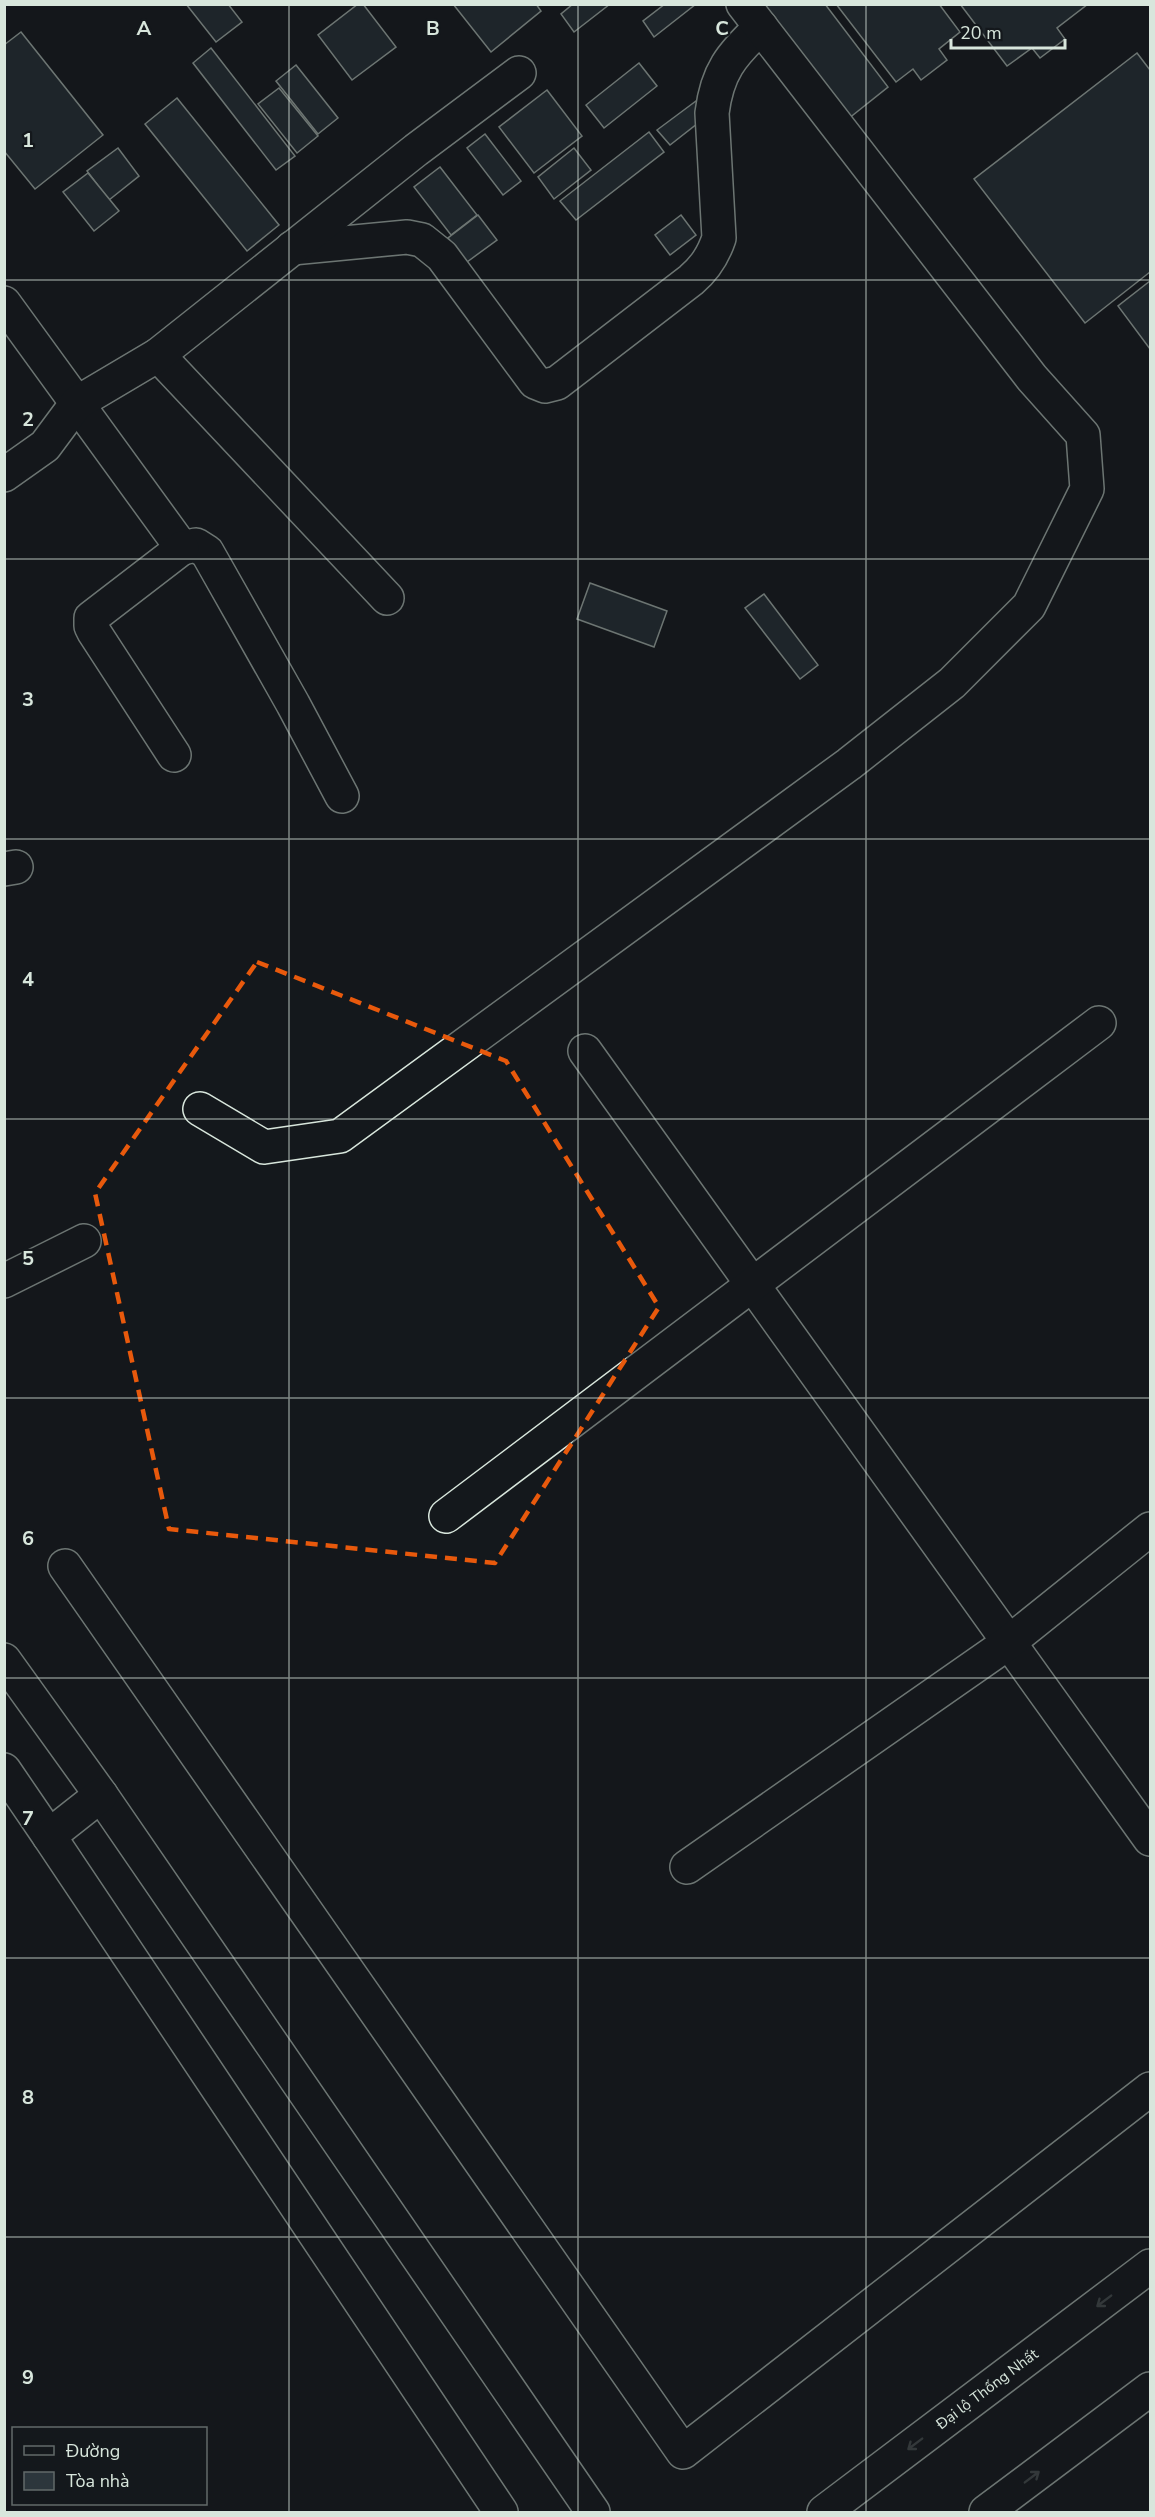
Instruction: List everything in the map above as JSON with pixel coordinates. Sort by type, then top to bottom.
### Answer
[{"type":"street","points":[[200,1109],[264,1147],[340,1136],[849,764],[952,683],[1029,606],[1087,489],[1083,435],[1032,378],[752,16],[738,48],[726,63],[714,97],[712,113],[719,238],[713,255],[703,270],[691,280],[557,383],[545,386],[535,382],[442,256],[422,240],[407,237],[378,238],[292,248]]},
{"type":"street","points":[[4,475],[45,446],[77,403],[158,355],[416,150],[519,73]]},
{"type":"street","points":[[4,303],[182,548]]},
{"type":"street","points":[[158,355],[387,598]]},
{"type":"street","points":[[174,755],[94,632],[91,618],[182,548],[196,545],[207,552],[288,694],[342,796]]},
{"type":"street","points":[[446,1516],[1099,1023]]},
{"type":"street","points":[[585,1051],[1150,1839]]},
{"type":"street","points":[[4,1281],[84,1241]]},
{"type":"street","points":[[687,1867],[1008,1643],[1150,1529]]},
{"type":"street","points":[[65,1566],[683,2452],[1150,2089]]},
{"type":"street","points":[[4,1660],[102,1795],[593,2512]]},
{"type":"street","points":[[4,1770],[501,2512]]},
{"type":"street","points":[[49,1836],[102,1795]]},
{"type":"street","name":"Đại lộ Thống Nhất","points":[[824,2512],[1150,2266]]},
{"type":"street","points":[[986,2512],[1150,2389]]},
{"type":"highlighted area","points":[[257,962],[506,1061],[659,1307],[495,1563],[169,1529],[95,1193]]},
{"type":"building","points":[[186,4],[228,4],[242,22],[216,42]]},
{"type":"building","points":[[358,4],[363,4],[396,47],[352,80],[318,35]]},
{"type":"building","points":[[453,4],[536,4],[541,11],[491,52]]},
{"type":"building","points":[[573,4],[610,4],[574,32],[561,14]]},
{"type":"building","points":[[665,4],[696,4],[654,37],[643,21]]},
{"type":"building","points":[[760,4],[825,4],[888,87],[848,119]]},
{"type":"building","points":[[836,4],[939,4],[960,32],[939,49],[947,60],[921,80],[913,69],[896,82]]},
{"type":"building","points":[[960,4],[1088,4],[1057,28],[1065,39],[1040,58],[1032,48],[1007,66]]},
{"type":"building","points":[[21,32],[103,135],[35,189],[4,151],[4,45]]},
{"type":"building","points":[[211,48],[295,156],[276,170],[193,63]]},
{"type":"building","points":[[1137,53],[1150,70],[1150,272],[1085,323],[974,179]]},
{"type":"building","points":[[639,63],[657,86],[604,128],[586,105]]},
{"type":"building","points":[[296,65],[338,118],[318,134],[276,81]]},
{"type":"building","points":[[279,88],[318,136],[297,153],[258,104]]},
{"type":"building","points":[[547,90],[582,136],[534,173],[499,127]]},
{"type":"building","points":[[177,98],[279,225],[247,251],[145,124]]},
{"type":"building","points":[[696,101],[707,116],[670,145],[657,130]]},
{"type":"building","points":[[649,132],[664,152],[576,220],[560,201]]},
{"type":"building","points":[[485,134],[521,181],[503,195],[467,148]]},
{"type":"building","points":[[118,148],[139,176],[109,200],[87,171]]},
{"type":"building","points":[[574,148],[591,170],[554,199],[538,177]]},
{"type":"building","points":[[440,167],[477,215],[451,235],[414,187]]},
{"type":"building","points":[[88,173],[119,211],[94,231],[63,192]]},
{"type":"building","points":[[478,215],[497,240],[467,262],[448,238]]},
{"type":"building","points":[[681,215],[696,235],[670,255],[655,235]]},
{"type":"building","points":[[1150,281],[1150,349],[1118,306]]},
{"type":"building","points":[[590,583],[667,611],[654,647],[577,619]]},
{"type":"building","points":[[764,594],[818,665],[800,679],[745,608]]}]
